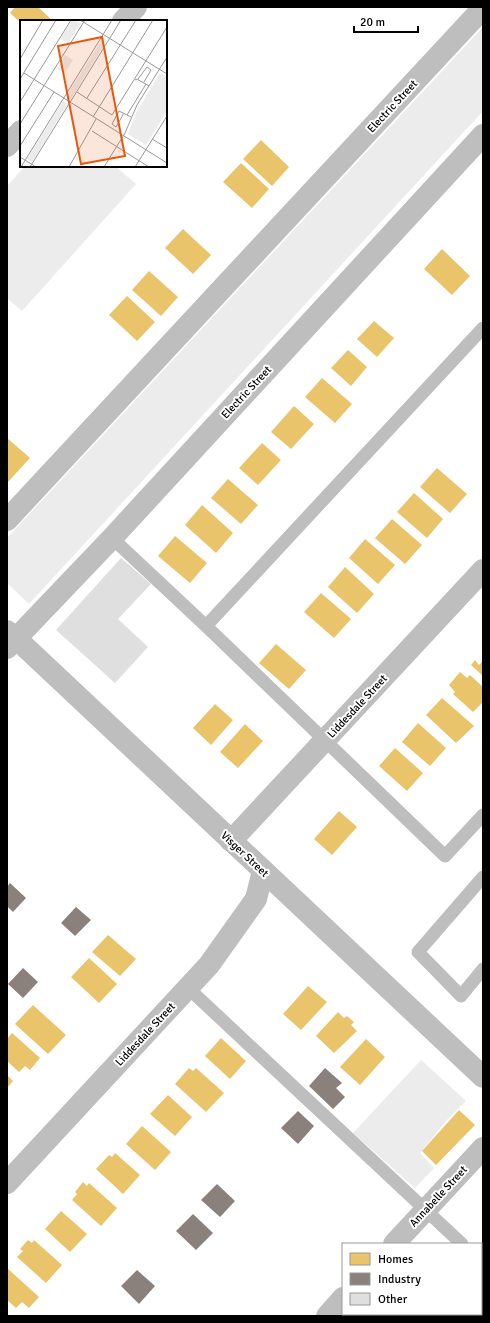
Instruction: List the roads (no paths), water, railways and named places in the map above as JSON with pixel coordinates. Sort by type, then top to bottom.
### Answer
[{"type":"street","points":[[124,20],[136,7]]},
{"type":"street","name":"Electric Street","points":[[7,520],[483,8]]},
{"type":"street","points":[[7,146],[20,132]]},
{"type":"street","name":"Electric Street","points":[[10,639],[112,538],[483,135]]},
{"type":"street","name":"Liddesdale Street","points":[[231,841],[483,570]]},
{"type":"street","name":"Visger Street","points":[[10,639],[21,642],[483,1077]]},
{"type":"street","name":"Liddesdale Street","points":[[7,1183],[210,965],[256,899],[264,871]]},
{"type":"street","name":"Annabelle Street","points":[[395,1243],[483,1148]]},
{"type":"street","points":[[327,1316],[342,1299]]},
{"type":"lane","points":[[206,626],[483,328]]},
{"type":"lane","points":[[112,538],[353,766],[445,856],[483,815]]},
{"type":"lane","points":[[483,877],[418,952],[460,996],[483,970]]},
{"type":"lane","points":[[188,988],[461,1243]]}]
